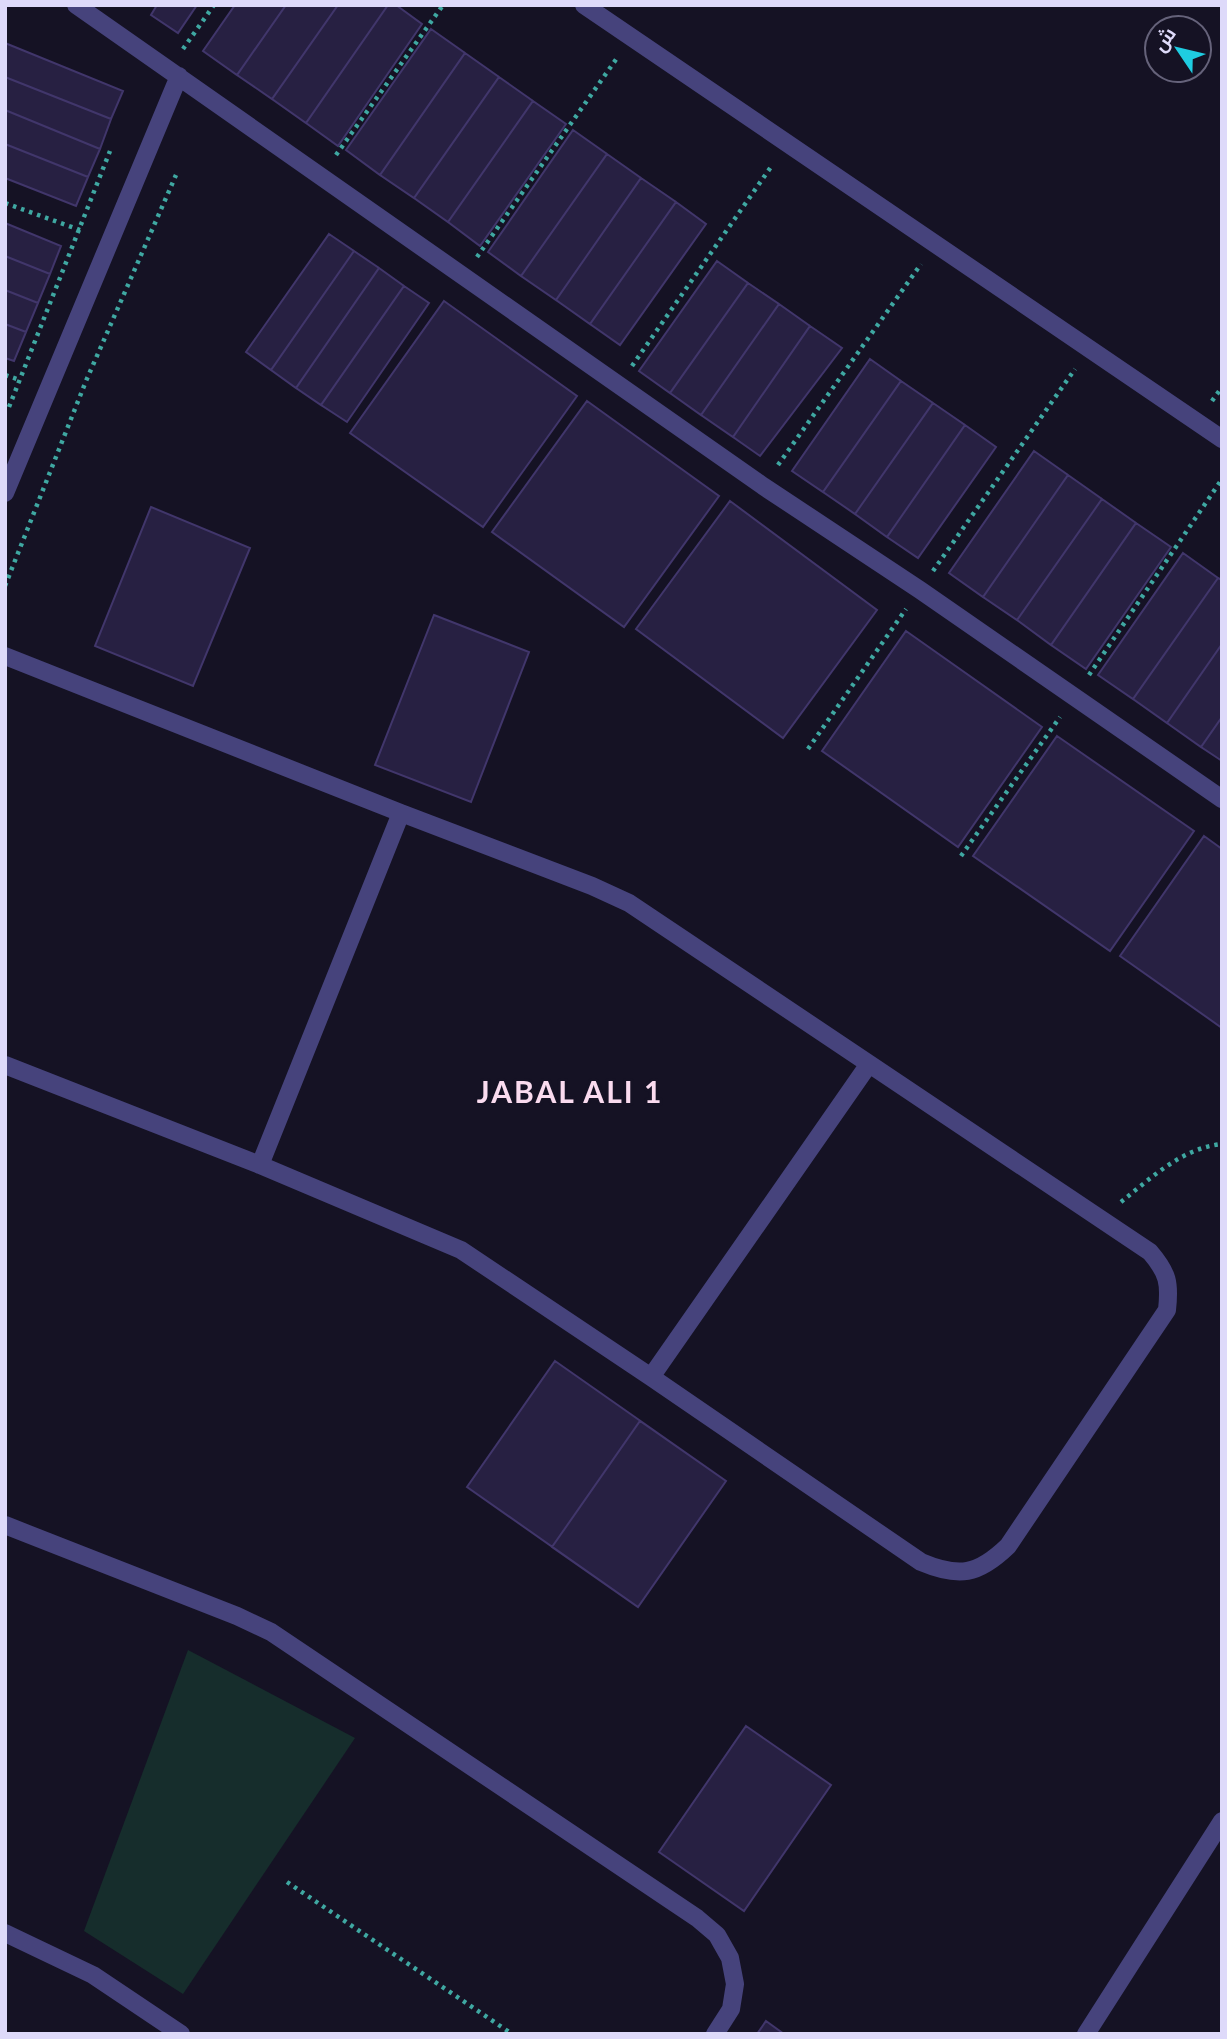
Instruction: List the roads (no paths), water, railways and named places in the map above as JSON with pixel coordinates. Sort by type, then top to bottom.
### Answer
[{"type":"street","points":[[76,5],[763,486],[920,590],[1222,799]]},
{"type":"street","points":[[584,5],[1222,439]]},
{"type":"street","points":[[5,493],[174,73]]},
{"type":"street","points":[[5,656],[592,886],[629,903],[1150,1252],[1164,1268],[1170,1289],[1167,1310],[1007,1546],[990,1562],[968,1572],[944,1572],[921,1562],[461,1250],[260,1165],[5,1065]]},
{"type":"street","points":[[260,1165],[401,813]]},
{"type":"street","points":[[651,1377],[869,1064]]},
{"type":"street","points":[[5,1525],[237,1616],[271,1632],[697,1918],[717,1935],[730,1958],[735,1984],[731,2010],[715,2034]]},
{"type":"street","points":[[1086,2034],[1222,1821]]},
{"type":"street","points":[[5,1933],[93,1975],[181,2034]]},
{"type":"district","name":"JABAL ALI 1","points":[[570,1091]]}]
